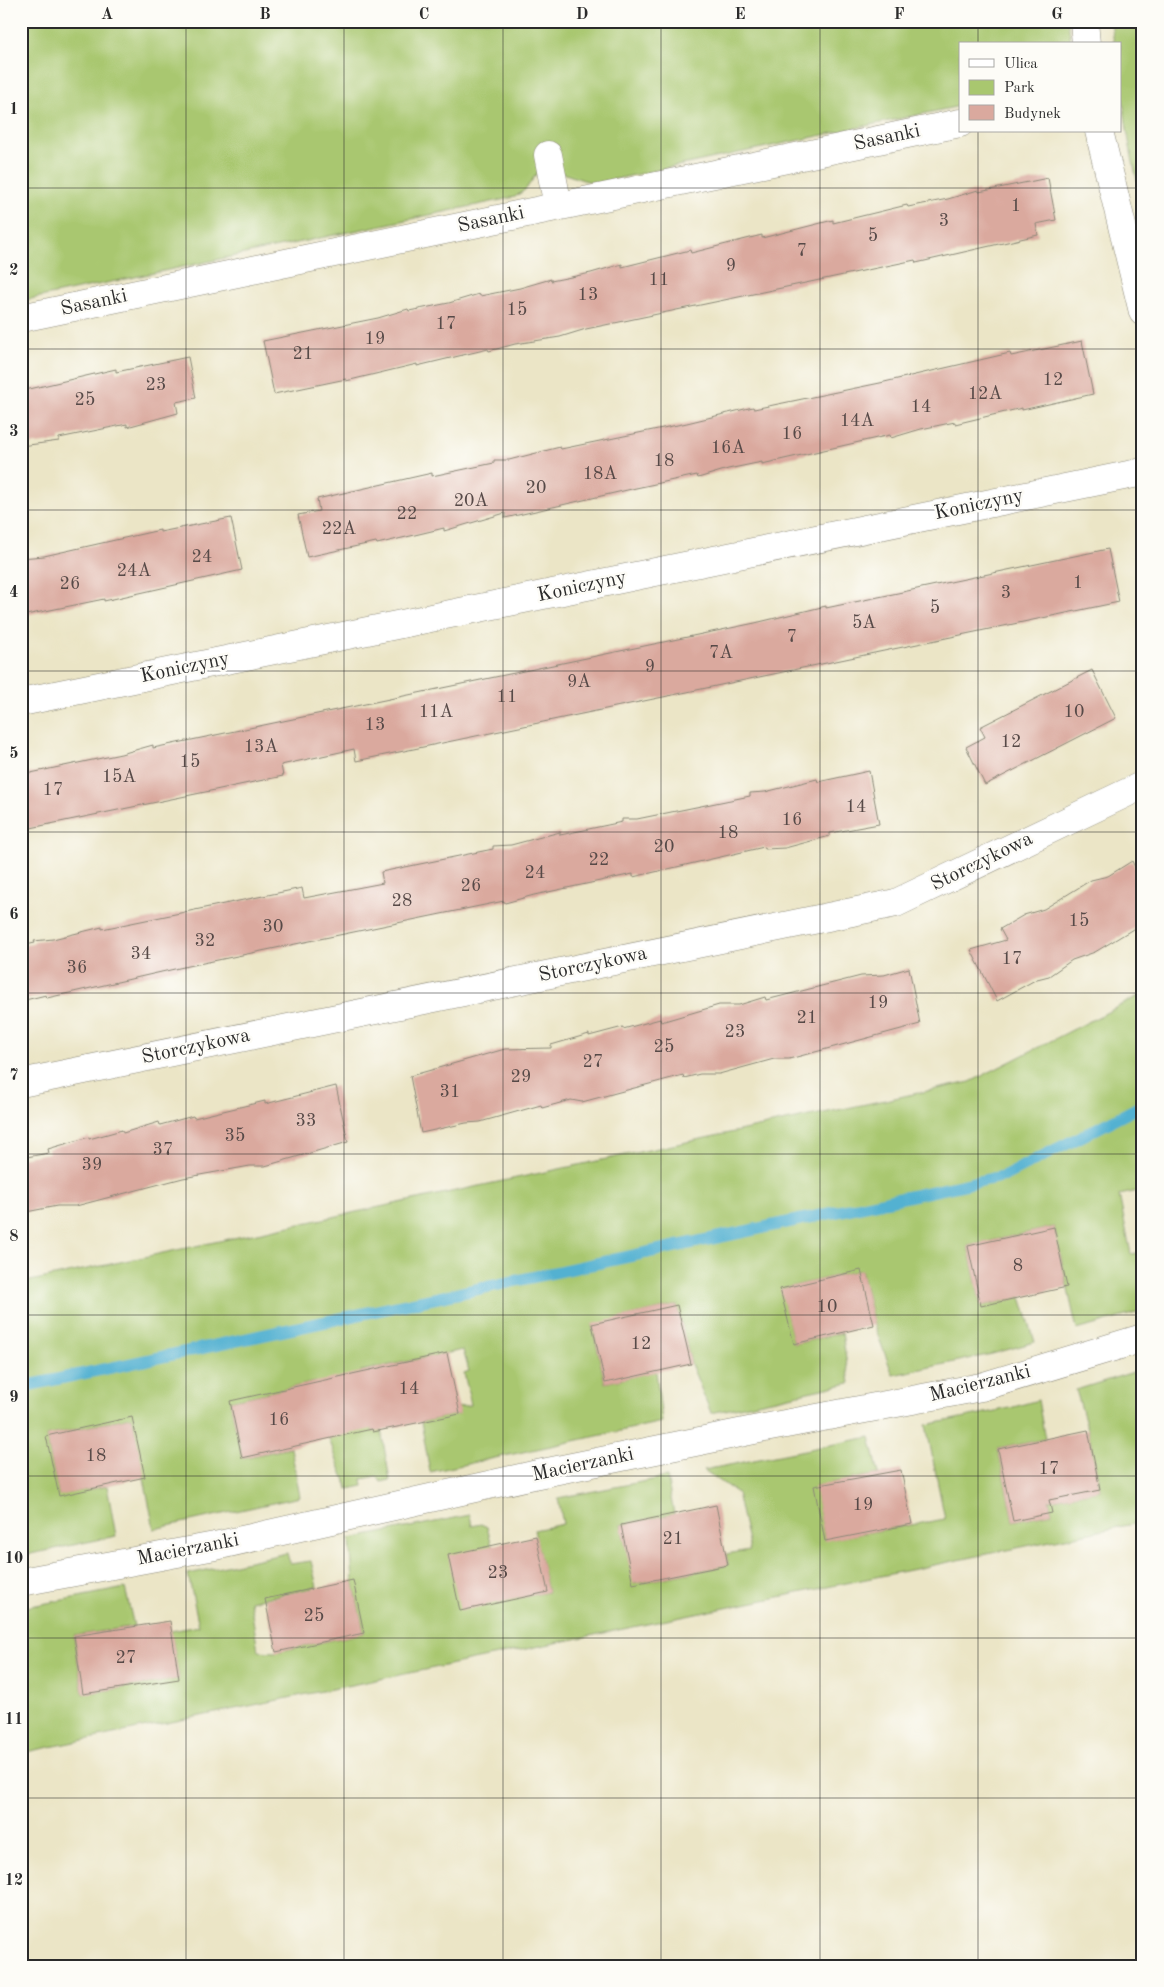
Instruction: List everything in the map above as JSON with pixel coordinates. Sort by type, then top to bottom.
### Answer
[{"type":"street","points":[[1084,21],[1086,42]]},
{"type":"street","name":"Sasanki","points":[[21,318],[959,123]]},
{"type":"street","points":[[1099,132],[1143,312]]},
{"type":"street","points":[[548,155],[558,206]]},
{"type":"street","name":"Koniczyny","points":[[21,702],[1143,472]]},
{"type":"street","name":"Storczykowa","points":[[21,1083],[896,903],[1143,784]]},
{"type":"street","name":"Macierzanki","points":[[21,1582],[215,1546],[538,1474],[754,1430],[981,1387],[1143,1338]]},
{"type":"green space","points":[[21,21],[1068,21],[1071,42],[959,42],[959,106],[597,183],[542,166],[526,189],[515,197],[21,301]]},
{"type":"green space","points":[[1111,21],[1143,21],[1143,204],[1126,125],[1122,85],[1122,42],[1114,42]]},
{"type":"green space","points":[[1143,994],[1143,1190],[1119,1195],[1131,1254],[1143,1252],[1143,1311],[1077,1330],[1054,1227],[968,1246],[981,1306],[1021,1297],[1035,1342],[992,1354],[893,1375],[874,1325],[861,1270],[781,1289],[794,1344],[842,1333],[850,1383],[711,1413],[691,1364],[677,1305],[592,1325],[605,1383],[656,1371],[662,1422],[430,1472],[421,1422],[459,1414],[458,1407],[471,1405],[464,1373],[469,1371],[463,1350],[361,1371],[373,1432],[381,1430],[390,1480],[381,1482],[377,1476],[362,1479],[363,1486],[348,1489],[329,1439],[316,1382],[230,1401],[242,1458],[291,1448],[300,1497],[154,1529],[132,1417],[46,1436],[59,1495],[107,1486],[116,1536],[21,1556],[21,1283],[970,1082]]},
{"type":"green space","points":[[1143,1369],[1143,1522],[21,1753],[21,1608],[125,1588],[134,1626],[74,1636],[83,1694],[179,1679],[171,1631],[199,1626],[188,1574],[287,1553],[290,1564],[311,1561],[317,1587],[250,1601],[258,1651],[276,1652],[364,1633],[353,1580],[350,1539],[470,1515],[472,1526],[481,1524],[487,1527],[492,1546],[461,1610],[548,1592],[534,1530],[563,1524],[558,1498],[667,1477],[674,1514],[621,1525],[634,1584],[728,1565],[726,1554],[750,1550],[737,1493],[704,1470],[870,1437],[879,1474],[815,1486],[825,1540],[945,1519],[926,1425],[1010,1408],[1038,1400],[1045,1439],[998,1449],[1013,1521],[1052,1513],[1049,1500],[1100,1490],[1088,1430],[1076,1390]]},
{"type":"building","points":[[1048,178],[1056,220],[1036,224],[1038,235],[916,263],[915,260],[586,329],[560,337],[515,344],[489,351],[488,349],[346,381],[346,379],[274,394],[263,341],[378,318],[408,309],[409,311],[449,303],[479,294],[480,296],[520,288],[551,279],[551,281],[591,273],[622,264],[622,267],[690,250],[691,253],[762,235],[762,238],[833,220],[833,223],[907,205],[908,207],[948,199],[978,190],[979,192]]},
{"type":"building","points":[[1082,341],[1093,394],[955,424],[955,422],[921,429],[891,438],[890,435],[762,464],[762,462],[728,469],[698,478],[697,475],[505,518],[505,513],[444,531],[444,528],[377,544],[376,542],[307,557],[298,515],[319,511],[317,499],[432,473],[432,476],[494,463],[494,460],[509,460],[560,447],[561,449],[687,423],[753,407],[754,409],[880,383],[1010,353],[1011,356]]},
{"type":"building","points":[[188,357],[196,398],[176,402],[178,413],[127,427],[127,424],[59,438],[59,441],[21,446],[21,391],[116,369],[116,372]]},
{"type":"building","points":[[231,518],[242,570],[104,601],[104,599],[21,616],[21,558],[44,556],[160,530],[160,532]]},
{"type":"building","points":[[1108,549],[1119,602],[356,761],[354,749],[281,765],[283,776],[21,830],[21,775],[121,754],[153,745],[153,748],[755,623],[826,606],[826,608]]},
{"type":"building","points":[[1092,670],[1116,718],[985,785],[966,747],[985,737],[980,727]]},
{"type":"building","points":[[869,771],[879,824],[830,833],[830,836],[785,848],[765,849],[764,847],[633,877],[633,874],[505,903],[504,901],[179,968],[47,998],[46,995],[21,1001],[21,946],[35,943],[34,941],[53,939],[102,927],[102,929],[302,888],[304,898],[383,883],[381,872],[493,849],[493,846],[511,845],[560,832],[560,835],[622,822],[622,819],[637,819],[750,796],[750,793],[765,792],[817,779],[818,782]]},
{"type":"building","points":[[1132,861],[1143,884],[1143,923],[1095,952],[1072,960],[1049,976],[1037,979],[997,1001],[971,950],[1006,940],[1000,929],[1024,915],[1044,909],[1091,880],[1108,876]]},
{"type":"building","points":[[909,968],[920,1024],[789,1059],[774,1059],[719,1074],[700,1074],[684,1078],[683,1075],[582,1102],[571,1100],[542,1108],[541,1105],[480,1122],[466,1123],[421,1133],[410,1076],[505,1049],[551,1048],[551,1045],[589,1034],[589,1036],[623,1027],[623,1029],[660,1019],[661,1022],[719,1005],[739,1005],[765,997],[766,1000],[861,976],[884,975]]},
{"type":"building","points":[[336,1086],[348,1142],[265,1166],[250,1166],[183,1178],[76,1206],[57,1206],[21,1213],[21,1158],[49,1153],[48,1149],[89,1137],[89,1139],[122,1130],[123,1133],[159,1122],[160,1125],[265,1101],[265,1104]]},
{"type":"building","points":[[1054,1227],[1067,1287],[981,1306],[968,1246]]},
{"type":"building","points":[[861,1270],[874,1325],[794,1344],[780,1289]]},
{"type":"building","points":[[677,1305],[691,1364],[605,1383],[592,1324]]},
{"type":"building","points":[[447,1353],[460,1414],[373,1432],[372,1429],[242,1458],[230,1401]]},
{"type":"building","points":[[132,1417],[145,1477],[59,1496],[46,1436]]},
{"type":"building","points":[[1088,1430],[1100,1490],[1049,1500],[1052,1513],[1013,1521],[998,1449]]},
{"type":"building","points":[[901,1470],[912,1524],[825,1541],[814,1486]]},
{"type":"building","points":[[716,1505],[728,1565],[633,1584],[621,1525]]},
{"type":"building","points":[[536,1536],[548,1592],[460,1611],[448,1555]]},
{"type":"building","points":[[353,1580],[364,1633],[276,1652],[265,1599]]},
{"type":"building","points":[[170,1621],[179,1679],[83,1694],[74,1636]]},
{"type":"waterway","points":[[21,1387],[1004,1176],[1143,1105]]}]
